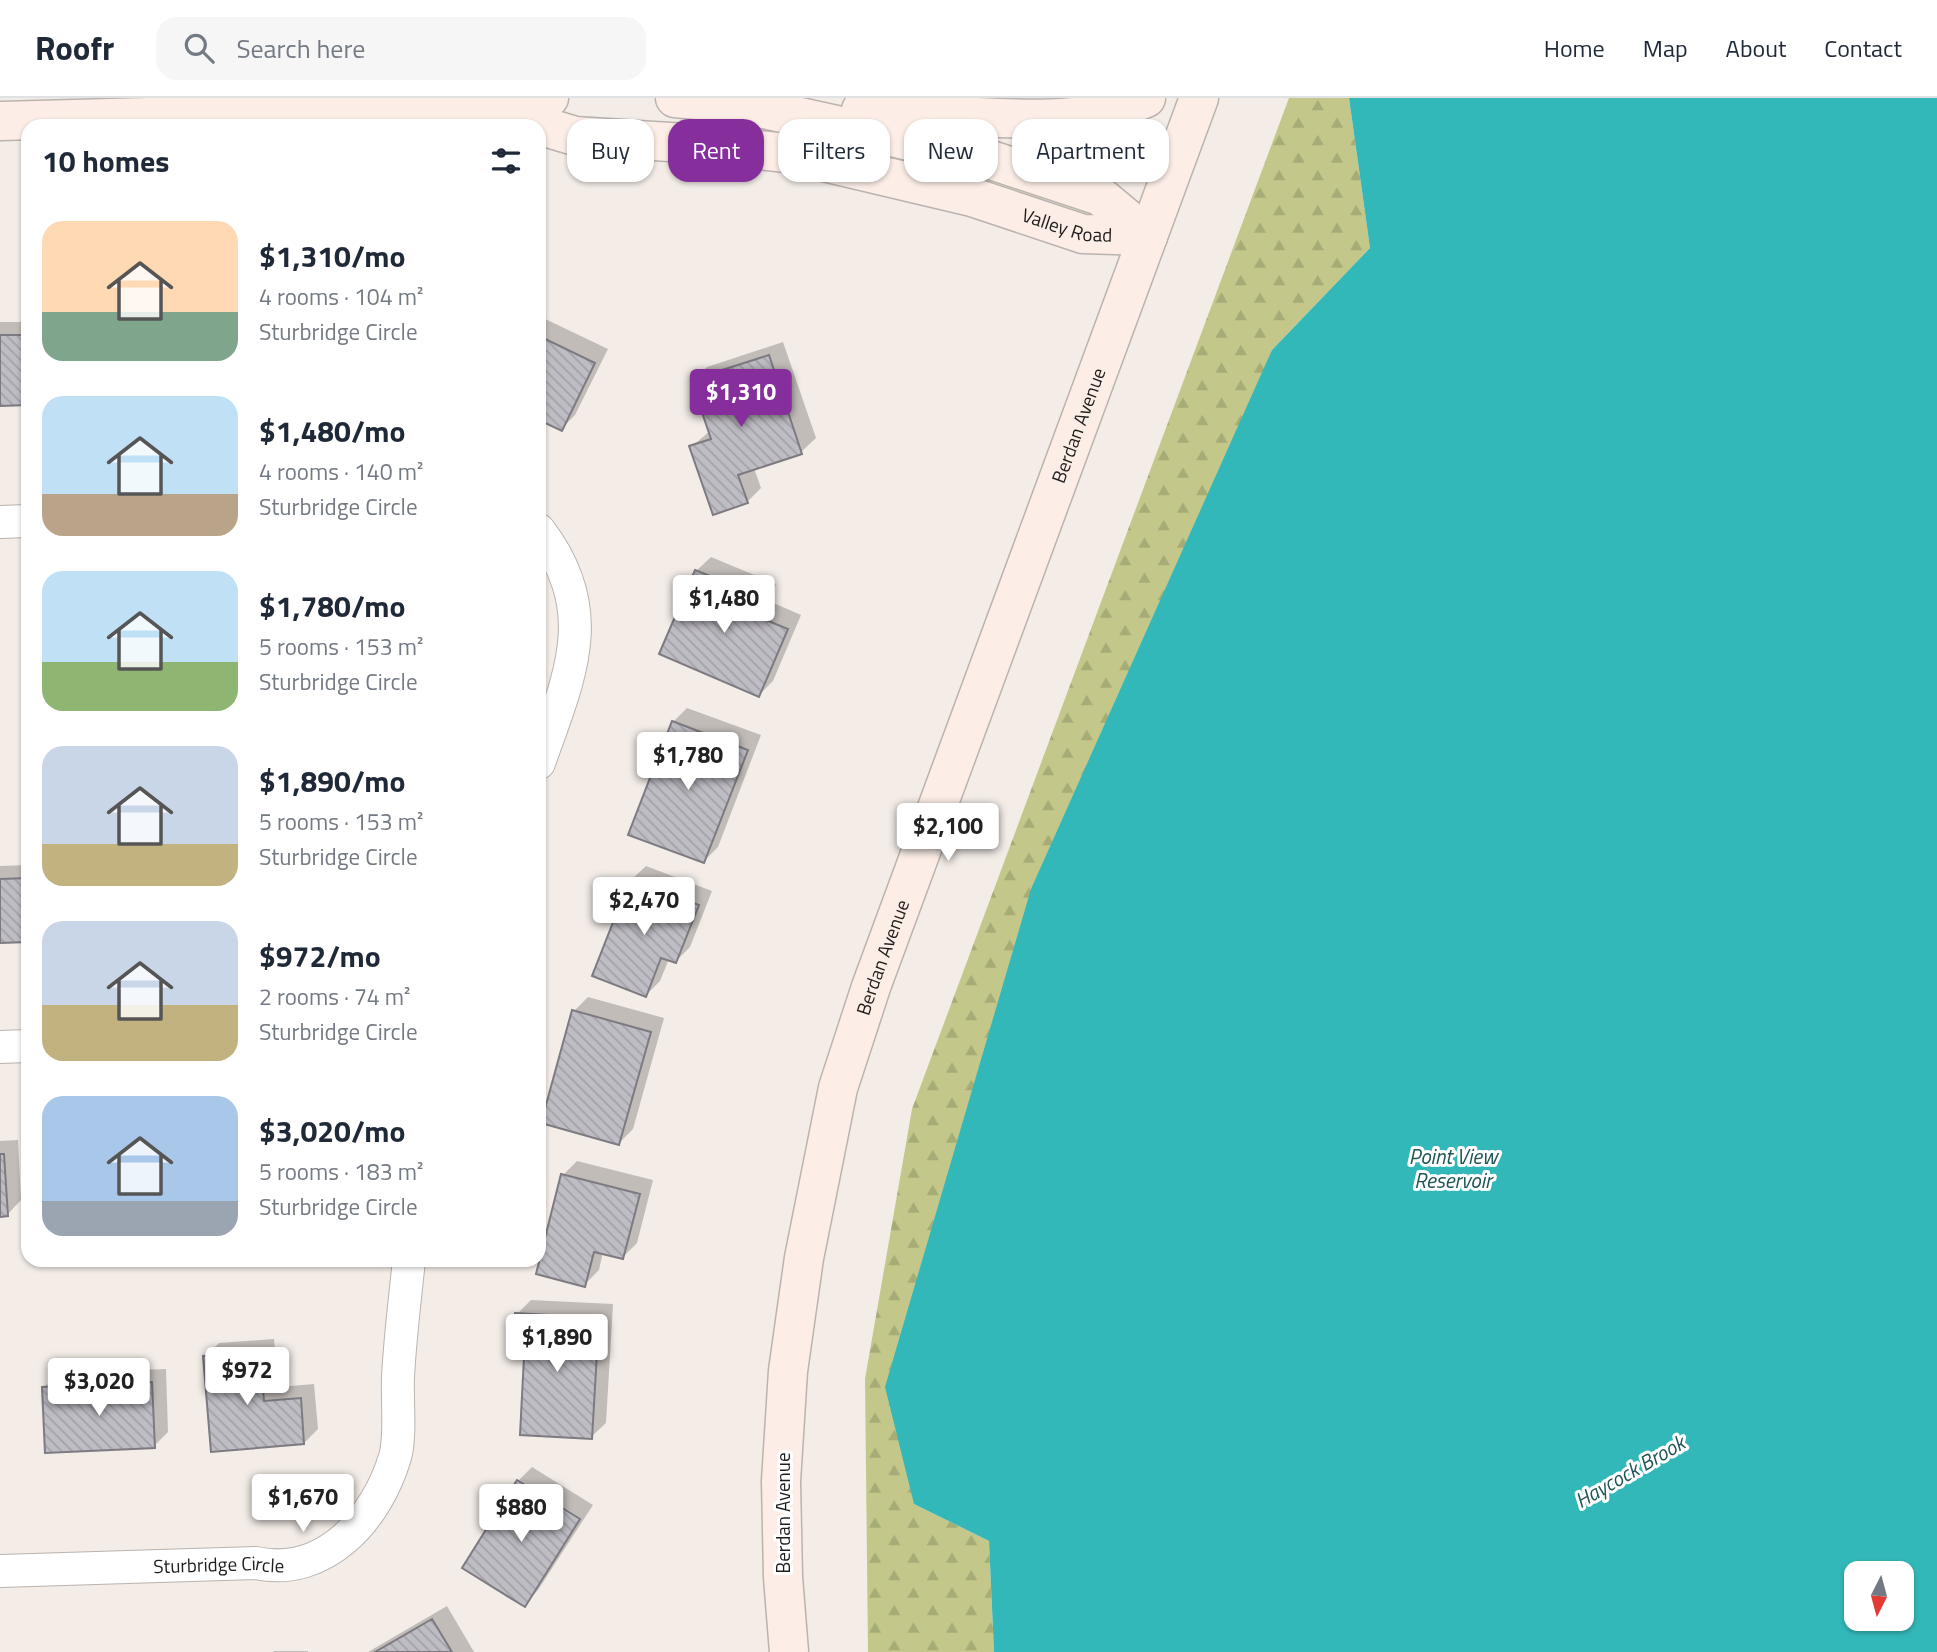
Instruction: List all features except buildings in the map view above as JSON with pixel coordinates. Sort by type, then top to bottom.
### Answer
[{"type":"main road","name":"Valley Road","points":[[74,119],[498,113],[550,98]]},
{"type":"main road","name":"Valley Road","points":[[675,98],[741,104],[982,157],[1100,196],[1148,236]]},
{"type":"main road","points":[[741,104],[1022,119],[1078,118],[1123,109],[1146,98]]},
{"type":"main road","name":"Berdan Avenue","points":[[789,1652],[783,1577],[781,1481],[788,1371],[804,1258],[838,1088],[871,987],[1199,98]]},
{"type":"main road","name":"Valley Road","points":[[498,113],[518,119]]},
{"type":"main road","name":"Valley Road","points":[[0,121],[21,120]]},
{"type":"main road","name":"Valley Road","points":[[546,127],[575,136],[701,144],[786,153],[972,197],[1083,234],[1148,236]]},
{"type":"street","points":[[0,522],[21,521]]},
{"type":"street","points":[[546,539],[556,553],[570,583],[575,618],[574,653],[546,742]]},
{"type":"street","points":[[0,1047],[21,1046]]},
{"type":"street","name":"Sturbridge Circle","points":[[0,1571],[295,1564],[314,1559],[341,1543],[371,1509],[383,1489],[396,1455],[398,1376],[408,1267]]},
{"type":"green space","points":[[1289,98],[1349,98],[1370,248],[1272,350],[914,1504],[989,1541],[994,1652],[868,1652],[865,1379],[912,1109]]},
{"type":"water","name":"Point View Reservoir","points":[[1349,98],[1937,98],[1937,1652],[994,1652],[989,1541],[914,1504],[885,1387],[1031,889],[1272,350],[1370,248]]},
{"type":"water label","name":"Haycock Brook","points":[[1630,1472]]}]
